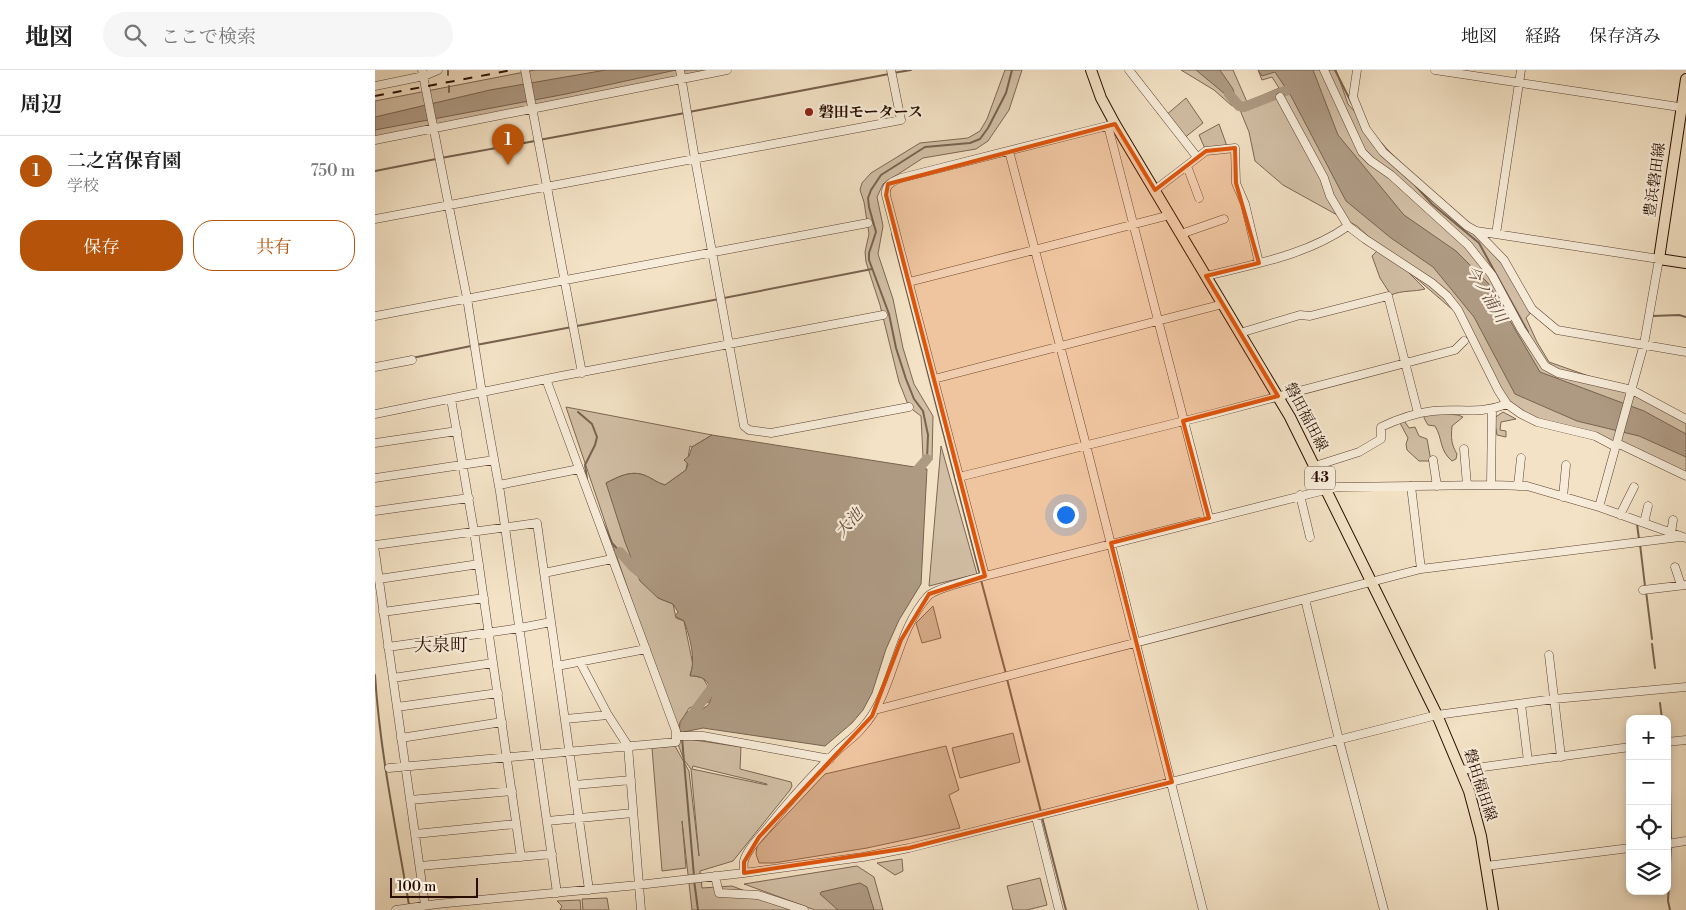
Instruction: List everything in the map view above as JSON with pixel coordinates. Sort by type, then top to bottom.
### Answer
[{"type":"main road","name":"磐田福田線","points":[[1091,70],[1112,125],[1155,190],[1278,396],[1326,488],[1437,715],[1461,770],[1475,814],[1493,910]]},
{"type":"main road","name":"豊浜磐田線","points":[[1659,259],[1684,108],[1686,79]]},
{"type":"main road","points":[[1659,259],[1686,263]]},
{"type":"street","points":[[375,86],[438,70]]},
{"type":"street","points":[[525,70],[525,80],[582,373]]},
{"type":"street","points":[[375,140],[434,125],[681,75],[727,70]]},
{"type":"street","points":[[1129,70],[1197,157]]},
{"type":"street","points":[[1324,70],[1362,152],[1391,175],[1468,245],[1492,275],[1521,328],[1545,366],[1558,374],[1631,393],[1686,419]]},
{"type":"street","points":[[1357,70],[1353,96],[1366,129],[1383,152],[1467,226],[1476,231],[1504,260],[1532,309],[1543,320],[1557,330],[1686,352]]},
{"type":"street","points":[[1435,70],[1684,108]]},
{"type":"street","points":[[1496,234],[1521,70]]},
{"type":"street","points":[[375,219],[901,120],[891,72]]},
{"type":"street","points":[[423,73],[467,298],[499,485],[557,893]]},
{"type":"street","points":[[681,75],[744,426],[749,430],[771,433],[909,407]]},
{"type":"street","points":[[1280,97],[1324,178],[1337,210],[1348,226],[1432,283],[1447,296],[1458,310],[1498,390],[1507,404],[1537,422],[1617,443],[1686,476]]},
{"type":"street","points":[[985,576],[886,194],[885,188],[888,184],[901,178],[1112,125],[1133,224],[1209,518]]},
{"type":"street","points":[[1155,190],[1206,151],[1235,148],[1236,183],[1245,204],[1259,263]]},
{"type":"street","points":[[1009,151],[1086,445],[1203,910]]},
{"type":"street","points":[[1187,166],[1199,198]]},
{"type":"street","points":[[909,282],[1170,215]]},
{"type":"street","points":[[1181,234],[1224,219]]},
{"type":"street","points":[[375,316],[868,223]]},
{"type":"street","points":[[1206,276],[1310,248],[1348,226]]},
{"type":"street","points":[[1476,231],[1659,259],[1644,344],[1599,507]]},
{"type":"street","points":[[1240,333],[1300,315],[1310,316],[1388,296],[1418,413]]},
{"type":"street","points":[[934,379],[1223,304]]},
{"type":"street","points":[[375,414],[546,379],[729,346],[883,315]]},
{"type":"street","points":[[959,477],[1455,350],[1464,341]]},
{"type":"street","points":[[375,367],[412,360]]},
{"type":"street","points":[[389,768],[676,742],[676,731],[546,379]]},
{"type":"street","points":[[451,399],[464,464],[521,856]]},
{"type":"street","points":[[1315,466],[1359,452],[1381,439],[1381,427],[1406,416],[1435,411],[1472,412],[1492,409],[1507,404]]},
{"type":"street","points":[[1491,485],[1492,409]]},
{"type":"street","points":[[375,444],[457,432]]},
{"type":"street","points":[[1464,449],[1467,485]]},
{"type":"street","points":[[1518,486],[1521,458]]},
{"type":"street","points":[[375,478],[494,460]]},
{"type":"street","points":[[1433,460],[1437,486]]},
{"type":"street","points":[[1563,496],[1566,465]]},
{"type":"street","points":[[499,485],[579,470]]},
{"type":"street","points":[[1411,486],[1421,569]]},
{"type":"street","points":[[744,873],[744,862],[759,837],[830,759],[863,728],[875,710],[901,640],[929,594],[985,576],[1326,488],[1337,487],[1527,486],[1599,507],[1684,537]]},
{"type":"street","points":[[1621,515],[1634,487]]},
{"type":"street","points":[[1300,495],[1310,537]]},
{"type":"street","points":[[375,511],[469,498]]},
{"type":"street","points":[[1644,523],[1648,506]]},
{"type":"street","points":[[1671,533],[1673,520]]},
{"type":"street","points":[[375,545],[537,522],[589,890]]},
{"type":"street","points":[[875,710],[1421,569],[1684,537]]},
{"type":"street","points":[[375,552],[425,905]]},
{"type":"street","points":[[544,573],[612,559]]},
{"type":"street","points":[[379,579],[479,564]]},
{"type":"street","points":[[1646,590],[1683,585],[1675,567]]},
{"type":"street","points":[[383,612],[484,598]]},
{"type":"street","points":[[1305,599],[1339,740],[1384,910]]},
{"type":"street","points":[[388,647],[551,622]]},
{"type":"street","points":[[557,666],[646,650]]},
{"type":"street","points":[[1549,655],[1561,757]]},
{"type":"street","points":[[580,662],[608,715],[628,746],[641,910]]},
{"type":"street","points":[[393,678],[493,663]]},
{"type":"street","points":[[396,910],[425,905],[744,873],[863,857],[909,848],[1437,715],[1554,699],[1686,687]]},
{"type":"street","points":[[397,707],[498,692]]},
{"type":"street","points":[[1521,704],[1528,761]]},
{"type":"street","points":[[565,719],[608,715]]},
{"type":"street","points":[[401,738],[502,722]]},
{"type":"street","points":[[676,736],[703,736],[830,759]]},
{"type":"street","points":[[1671,742],[1686,740]]},
{"type":"street","points":[[1461,770],[1626,748]]},
{"type":"street","points":[[574,785],[631,780]]},
{"type":"street","points":[[410,800],[512,791]]},
{"type":"street","points":[[547,821],[633,813]]},
{"type":"street","points":[[1036,816],[1059,910]]},
{"type":"street","points":[[415,834],[516,824]]},
{"type":"street","points":[[1671,843],[1686,841]]},
{"type":"street","points":[[1486,866],[1626,848]]},
{"type":"street","points":[[419,866],[551,854]]},
{"type":"street","points":[[715,876],[719,893],[758,895],[804,910]]},
{"type":"highlighted area","points":[[1115,124],[1155,190],[1206,151],[1235,148],[1236,183],[1259,263],[1206,276],[1278,396],[1183,421],[1209,518],[1111,543],[1172,782],[909,848],[744,873],[744,862],[759,837],[872,716],[901,640],[929,594],[985,576],[886,195],[888,184]]},
{"type":"shaded area","points":[[535,70],[727,70],[375,140],[375,101]]},
{"type":"shaded area","points":[[1005,70],[1022,70],[1009,110],[988,141],[976,149],[923,158],[883,184],[877,197],[883,226],[878,254],[893,299],[903,348],[914,384],[933,416],[932,460],[923,457],[921,416],[909,407],[899,382],[880,305],[866,262],[865,252],[869,234],[864,202],[860,190],[862,183],[871,173],[920,143],[968,138],[980,131],[987,119]]},
{"type":"shaded area","points":[[1181,70],[1233,70],[1247,102],[1279,88],[1272,77],[1262,80],[1258,70],[1336,70],[1348,104],[1387,149],[1474,234],[1497,253],[1533,310],[1526,318],[1549,362],[1600,380],[1686,419],[1686,476],[1634,451],[1550,427],[1507,404],[1461,317],[1401,265],[1425,289],[1399,292],[1391,295],[1380,278],[1372,256],[1377,251],[1389,255],[1357,226],[1283,185],[1255,161],[1249,132],[1240,110],[1231,105],[1214,90]]},
{"type":"shaded area","points":[[1186,98],[1203,123],[1183,139],[1165,116]]},
{"type":"shaded area","points":[[1219,124],[1228,149],[1206,151],[1199,135]]},
{"type":"shaded area","points":[[566,407],[712,435],[692,447],[690,446],[686,470],[665,485],[644,475],[634,473],[606,483],[658,598],[673,604],[676,618],[684,621],[693,665],[690,675],[703,678],[710,690],[709,702],[689,708],[676,731]]},
{"type":"shaded area","points":[[1425,412],[1463,417],[1452,426],[1452,441],[1457,454],[1456,459],[1452,461],[1445,453],[1435,426],[1428,425],[1424,418]]},
{"type":"shaded area","points":[[1503,412],[1516,419],[1501,422],[1500,430],[1506,431],[1506,437],[1497,435],[1494,418]]},
{"type":"shaded area","points":[[1403,419],[1409,428],[1415,427],[1419,436],[1427,439],[1431,461],[1419,461],[1407,450],[1408,438],[1400,423]]},
{"type":"shaded area","points":[[941,446],[977,574],[929,586]]},
{"type":"shaded area","points":[[933,606],[941,638],[922,643],[916,623]]},
{"type":"shaded area","points":[[1013,733],[1020,762],[960,778],[952,748]]},
{"type":"shaded area","points":[[676,739],[741,747],[740,769],[791,782],[790,790],[733,861],[700,871],[702,888],[732,886],[795,910],[692,910],[682,821],[686,868],[662,871],[652,748],[675,746],[689,771],[699,856],[691,769],[684,760]],"holes":[[[693,766],[767,785],[692,769]]]},
{"type":"shaded area","points":[[946,746],[959,790],[949,795],[960,828],[867,848],[774,863],[759,863],[756,854],[757,846],[825,774]]},
{"type":"shaded area","points":[[902,859],[903,871],[895,875],[877,863]]},
{"type":"shaded area","points":[[857,866],[874,877],[883,910],[815,910],[744,884]]},
{"type":"shaded area","points":[[1040,878],[1047,905],[1027,910],[1013,910],[1007,886]]},
{"type":"shaded area","points":[[607,898],[609,910],[583,910],[582,899]]},
{"type":"shaded area","points":[[580,900],[581,910],[560,910],[562,906],[557,901]]},
{"type":"water","points":[[606,70],[676,70],[566,94],[375,130],[375,117],[490,90]]},
{"type":"water","points":[[1196,70],[1220,70],[1233,89],[1237,104]]},
{"type":"water","name":"今ノ浦川","points":[[1258,70],[1313,70],[1338,135],[1404,215],[1456,251],[1488,283],[1540,372],[1644,411],[1686,434],[1686,457],[1639,436],[1577,421],[1515,394],[1474,317],[1433,267],[1391,238],[1346,201],[1291,96],[1275,72],[1262,76]]},
{"type":"water","points":[[712,435],[927,469],[921,584],[899,620],[886,649],[872,693],[863,710],[852,723],[825,746],[703,728],[679,733],[680,722],[687,712],[707,706],[711,699],[711,690],[705,680],[690,676],[692,655],[690,641],[684,621],[675,616],[678,612],[673,604],[658,598],[640,581],[606,483],[634,473],[644,475],[665,485],[686,470],[688,464],[684,460],[689,456],[692,447]]},
{"type":"water","points":[[860,883],[867,887],[874,910],[838,910],[820,894],[821,892]]},
{"type":"waterway","points":[[448,70],[448,75]]},
{"type":"waterway","points":[[893,73],[911,70]]},
{"type":"waterway","points":[[927,459],[928,435],[923,411],[914,399],[906,379],[896,348],[889,314],[869,260],[869,253],[876,232],[868,198],[881,175],[925,147],[970,143],[980,139],[988,128],[1006,93],[1012,70]]},
{"type":"waterway","points":[[1335,70],[1352,104]]},
{"type":"waterway","points":[[689,112],[889,74]]},
{"type":"waterway","points":[[449,86],[449,92]]},
{"type":"waterway","points":[[1229,94],[1239,106],[1244,107],[1298,86]]},
{"type":"waterway","points":[[539,140],[685,113]]},
{"type":"waterway","points":[[441,158],[535,141]]},
{"type":"waterway","points":[[375,171],[436,159]]},
{"type":"waterway","name":"今ノ浦川","points":[[1415,185],[1432,204],[1479,243],[1528,332]]},
{"type":"waterway","points":[[892,234],[980,575]]},
{"type":"waterway","points":[[724,298],[872,269]]},
{"type":"waterway","points":[[577,326],[719,299]]},
{"type":"waterway","points":[[1652,316],[1679,315],[1686,317]]},
{"type":"waterway","points":[[476,345],[572,327]]},
{"type":"waterway","points":[[412,358],[471,346]]},
{"type":"waterway","points":[[578,412],[592,424],[597,437],[585,465],[587,479]]},
{"type":"waterway","name":"大池","points":[[911,477],[927,459]]},
{"type":"waterway","points":[[602,521],[612,543],[620,552]]},
{"type":"waterway","points":[[1637,524],[1639,539]]},
{"type":"waterway","points":[[1640,544],[1645,586]]},
{"type":"waterway","name":"大池","points":[[620,552],[645,577]]},
{"type":"waterway","points":[[981,580],[1006,674]]},
{"type":"waterway","points":[[1646,591],[1652,639]]},
{"type":"waterway","points":[[1652,644],[1655,668]]},
{"type":"waterway","points":[[375,675],[385,762],[409,905]]},
{"type":"waterway","points":[[1007,679],[1041,812]]},
{"type":"waterway","name":"大池","points":[[688,720],[718,680]]},
{"type":"waterway","points":[[1660,703],[1662,715]]},
{"type":"waterway","points":[[682,738],[694,876]]},
{"type":"waterway","points":[[1042,817],[1066,910]]},
{"type":"waterway","points":[[1670,910],[1668,901],[1671,850]]},
{"type":"waterway","points":[[694,880],[698,910]]},
{"type":"railway","points":[[375,96],[512,70]]},
{"type":"place","name":"磐田モータース","points":[[809,112]]},
{"type":"place","name":"二之宮保育園","points":[[508,165]]},
{"type":"district","name":"大泉町","points":[[441,645]]}]
